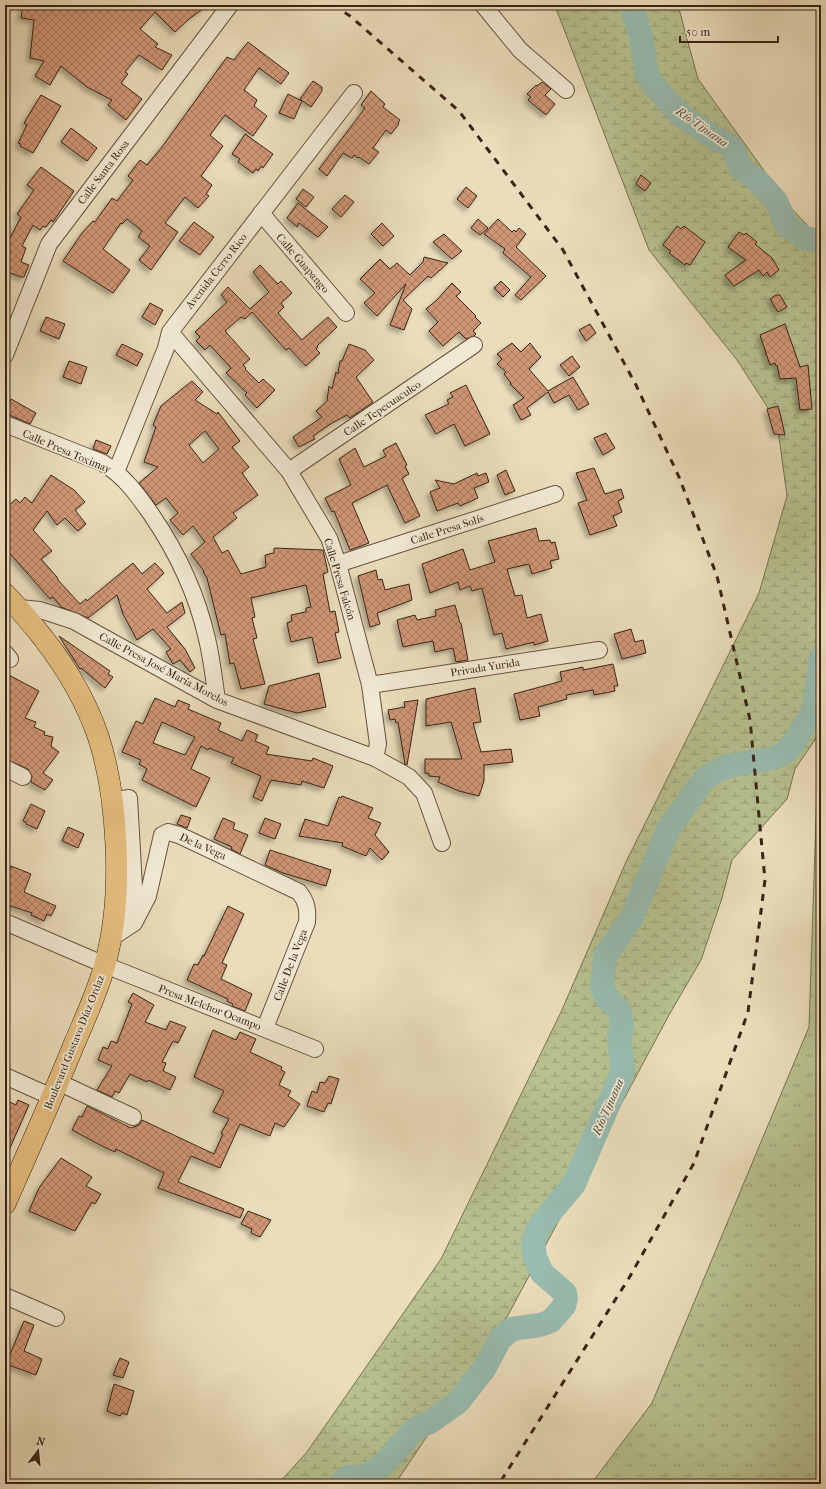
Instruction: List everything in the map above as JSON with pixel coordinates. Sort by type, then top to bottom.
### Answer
[{"type":"main road","name":"Boulevard Gustavo Díaz Ordaz","points":[[5,1204],[55,1090],[105,966],[116,906],[117,872],[114,800],[106,761],[91,715],[61,662],[12,601]]},
{"type":"street","name":"Calle Santa Rosa","points":[[5,355],[49,244],[230,5]]},
{"type":"street","points":[[483,5],[520,50],[566,90]]},
{"type":"street","name":"Avenida Cerro Rico","points":[[116,472],[166,348],[170,332],[354,93]]},
{"type":"street","name":"Calle Guapango","points":[[261,213],[346,313]]},
{"type":"street","name":"Calle Presa Falcón","points":[[170,332],[289,471],[321,522],[329,538],[338,564],[370,685],[378,744],[375,758]]},
{"type":"street","name":"Calle Tepecuaculco","points":[[289,471],[474,345]]},
{"type":"street","name":"Calle Presa Toximay","points":[[5,424],[103,464],[116,472],[142,501],[163,532],[186,574],[207,638],[217,700]]},
{"type":"street","name":"Calle Presa Solís","points":[[338,564],[555,494]]},
{"type":"street","name":"Calle Presa José María Morelos","points":[[12,601],[74,621],[217,700],[375,758],[409,777],[424,793],[442,843]]},
{"type":"street","name":"Privada Yurida","points":[[370,685],[599,650]]},
{"type":"street","points":[[5,768],[23,777]]},
{"type":"street","points":[[114,800],[129,798],[134,887],[130,926]]},
{"type":"street","name":"De la Vega","points":[[111,938],[134,923],[148,896],[162,834],[168,832],[179,835],[288,886],[299,892],[305,900]]},
{"type":"street","name":"Calle De la Vega","points":[[265,1028],[307,922],[308,910],[305,900]]},
{"type":"street","name":"Presa Melchor Ocampo","points":[[5,922],[105,966],[265,1028],[315,1050]]},
{"type":"street","points":[[5,1076],[55,1090],[133,1117]]},
{"type":"street","points":[[5,1296],[56,1318]]},
{"type":"green space","points":[[552,5],[678,5],[698,79],[791,208],[821,240],[821,731],[795,769],[787,799],[732,860],[722,898],[701,960],[669,1015],[507,1317],[395,1484],[278,1484],[307,1452],[441,1259],[561,1012],[626,862],[759,593],[787,496],[777,422],[737,360],[649,250],[557,11]]},
{"type":"green space","points":[[821,784],[821,1484],[591,1484],[652,1403],[809,1027],[817,787]]},
{"type":"building","points":[[23,5],[208,5],[175,32],[155,12],[140,29],[158,44],[155,47],[172,55],[162,70],[139,55],[125,72],[128,74],[121,83],[142,99],[126,120],[108,105],[112,100],[87,87],[61,66],[50,85],[35,76],[44,61],[30,58],[34,20],[21,18]]},
{"type":"building","points":[[248,42],[289,73],[281,84],[259,68],[244,90],[257,100],[254,106],[267,116],[253,136],[225,115],[210,135],[223,146],[201,176],[212,185],[206,194],[209,196],[198,208],[185,197],[165,223],[178,232],[151,270],[139,260],[150,246],[138,237],[142,231],[127,219],[122,224],[121,223],[103,249],[130,270],[113,293],[63,261],[82,233],[93,221],[95,222],[112,198],[117,201],[133,180],[128,176],[140,160],[147,165],[162,147],[227,57],[234,60]]},
{"type":"building","points":[[313,81],[322,87],[322,91],[311,107],[300,99]]},
{"type":"building","points":[[542,82],[551,89],[545,95],[555,104],[546,115],[528,100],[531,97],[527,94],[536,85],[537,86]]},
{"type":"building","points":[[371,91],[385,104],[383,107],[400,120],[398,123],[399,124],[391,134],[386,130],[373,148],[379,152],[369,164],[359,157],[358,158],[354,155],[352,158],[343,153],[327,176],[319,169],[365,108],[361,105]]},
{"type":"building","points":[[288,94],[302,101],[294,119],[279,113]]},
{"type":"building","points":[[41,95],[61,106],[33,153],[20,146],[21,144],[18,143],[27,125],[24,123]]},
{"type":"building","points":[[71,128],[97,148],[87,161],[61,142]]},
{"type":"building","points":[[245,134],[273,154],[263,168],[261,166],[258,171],[256,169],[253,173],[238,162],[240,159],[232,154]]},
{"type":"building","points":[[41,167],[74,191],[53,222],[51,220],[46,227],[43,226],[40,230],[33,225],[22,246],[26,248],[21,262],[29,265],[24,277],[21,277],[5,271],[5,239],[9,240],[21,217],[17,214],[34,190],[27,185]]},
{"type":"building","points":[[641,175],[651,183],[645,191],[636,184]]},
{"type":"building","points":[[466,187],[477,196],[468,208],[457,199]]},
{"type":"building","points":[[303,189],[314,197],[306,207],[296,199]]},
{"type":"building","points":[[345,195],[354,202],[341,217],[332,209]]},
{"type":"building","points":[[298,203],[328,227],[318,237],[299,223],[297,227],[287,218]]},
{"type":"building","points":[[478,219],[488,228],[480,235],[471,228]]},
{"type":"building","points":[[498,219],[512,232],[514,230],[516,232],[519,228],[526,234],[516,247],[546,276],[521,300],[515,295],[531,277],[503,253],[505,249],[484,234]]},
{"type":"building","points":[[194,222],[214,237],[200,255],[179,241]]},
{"type":"building","points":[[382,223],[394,236],[383,246],[371,234]]},
{"type":"building","points":[[677,226],[681,229],[684,226],[705,242],[690,265],[686,263],[685,265],[669,253],[671,251],[663,245]]},
{"type":"building","points":[[739,232],[744,235],[746,233],[757,242],[755,244],[772,258],[779,270],[770,277],[767,272],[763,276],[759,270],[734,286],[725,275],[746,260],[728,247]]},
{"type":"building","points":[[444,234],[462,251],[452,259],[433,242]]},
{"type":"building","points":[[424,257],[448,263],[431,278],[428,276],[403,300],[412,309],[404,330],[390,325],[406,284],[377,316],[364,303],[375,293],[360,279],[380,259],[390,269],[397,263],[410,275],[423,262]]},
{"type":"building","points":[[260,265],[278,284],[281,281],[292,293],[281,303],[284,307],[278,313],[302,340],[328,317],[337,327],[317,346],[318,347],[316,349],[320,353],[306,366],[289,348],[286,350],[252,312],[245,319],[241,317],[225,331],[250,359],[243,365],[246,368],[245,369],[259,383],[263,379],[275,390],[257,408],[245,395],[247,393],[226,373],[231,368],[210,345],[205,350],[196,341],[200,337],[195,332],[227,302],[221,295],[228,287],[250,309],[269,292],[253,272]]},
{"type":"building","points":[[501,281],[510,290],[503,297],[494,288]]},
{"type":"building","points":[[452,283],[461,292],[456,296],[481,323],[473,331],[476,334],[474,336],[466,339],[459,332],[443,346],[429,331],[438,322],[426,309],[437,300]]},
{"type":"building","points":[[776,295],[780,295],[787,307],[778,312],[770,299]]},
{"type":"building","points":[[150,303],[163,310],[155,325],[142,317]]},
{"type":"building","points":[[46,317],[65,324],[59,339],[40,331]]},
{"type":"building","points":[[590,324],[596,333],[586,341],[579,330]]},
{"type":"building","points":[[785,324],[800,367],[808,365],[812,409],[800,410],[796,378],[780,379],[777,365],[776,366],[775,363],[770,365],[760,335]]},
{"type":"building","points":[[512,343],[521,352],[530,343],[541,357],[529,369],[548,391],[573,377],[589,404],[578,410],[569,395],[554,403],[548,392],[527,408],[531,415],[521,420],[513,405],[524,398],[510,384],[511,383],[504,374],[506,372],[497,364],[502,359],[497,354]]},
{"type":"building","points":[[122,344],[143,354],[137,366],[116,355]]},
{"type":"building","points":[[349,344],[365,350],[374,360],[356,377],[373,402],[350,418],[347,415],[332,423],[313,436],[315,439],[299,447],[293,437],[322,417],[316,411],[327,401],[329,386],[332,389],[336,372],[338,374],[340,361],[342,361]]},
{"type":"building","points":[[572,356],[580,367],[569,376],[560,365]]},
{"type":"building","points":[[69,361],[87,367],[81,384],[63,377]]},
{"type":"building","points":[[192,381],[203,392],[195,400],[217,414],[218,412],[240,441],[232,447],[249,467],[242,473],[258,495],[233,513],[237,518],[213,537],[222,553],[228,550],[241,574],[266,567],[265,555],[274,553],[274,548],[323,550],[328,572],[323,574],[330,612],[335,611],[339,632],[335,633],[341,658],[318,663],[312,637],[291,642],[287,623],[292,621],[291,615],[306,612],[306,608],[311,607],[306,585],[251,598],[255,617],[252,618],[257,638],[253,639],[265,684],[241,689],[234,663],[230,664],[225,634],[221,635],[207,578],[203,572],[204,571],[191,554],[205,542],[193,526],[183,535],[170,520],[178,513],[166,498],[156,505],[139,483],[158,467],[144,462],[156,427],[153,425],[161,406]],"holes":[[[205,431],[219,449],[203,463],[189,445]]]},
{"type":"building","points":[[466,385],[490,434],[465,446],[454,424],[436,434],[425,415],[449,404],[447,400],[453,397],[450,393]]},
{"type":"building","points":[[11,399],[36,413],[30,424],[5,413]]},
{"type":"building","points":[[778,406],[785,435],[774,434],[767,409]]},
{"type":"building","points":[[606,433],[615,448],[603,455],[594,438]]},
{"type":"building","points":[[96,440],[111,446],[107,454],[93,449]]},
{"type":"building","points":[[396,443],[407,465],[405,466],[409,474],[402,478],[420,516],[405,523],[387,485],[352,503],[369,543],[350,550],[334,511],[332,512],[325,498],[351,485],[339,459],[355,448],[364,467],[386,456],[383,450]]},
{"type":"building","points":[[594,468],[605,494],[621,489],[624,498],[618,501],[622,512],[613,516],[617,526],[590,535],[578,503],[587,500],[576,473]]},
{"type":"building","points":[[506,470],[515,491],[505,495],[497,475]]},
{"type":"building","points":[[477,473],[478,476],[486,473],[489,482],[474,488],[478,498],[460,506],[458,503],[437,511],[430,492],[440,488],[435,480],[454,484]]},
{"type":"building","points":[[51,475],[74,490],[85,502],[75,510],[86,524],[78,531],[65,518],[57,525],[47,511],[33,530],[52,551],[41,559],[80,604],[86,599],[87,601],[133,563],[142,574],[155,563],[164,573],[147,589],[167,613],[182,602],[185,613],[167,627],[185,649],[195,668],[190,672],[180,660],[173,664],[166,652],[171,649],[153,629],[137,640],[123,614],[117,595],[88,618],[61,607],[53,597],[50,599],[5,548],[5,509],[16,499],[20,503],[25,497],[32,503]]},
{"type":"building","points":[[536,528],[539,541],[550,540],[551,543],[555,542],[559,559],[550,561],[552,568],[532,574],[529,564],[507,569],[515,596],[522,595],[527,618],[541,614],[548,641],[534,645],[534,642],[506,649],[502,633],[494,635],[482,588],[472,591],[470,586],[460,590],[458,582],[430,593],[422,564],[463,549],[470,570],[495,562],[488,541]]},
{"type":"building","points":[[376,570],[378,580],[382,579],[385,590],[409,584],[412,600],[377,613],[380,624],[370,627],[358,576]]},
{"type":"building","points":[[455,605],[461,623],[468,660],[456,662],[453,648],[435,652],[433,641],[403,647],[397,620],[415,615],[417,620],[436,616],[435,610]]},
{"type":"building","points":[[631,629],[635,642],[643,640],[646,653],[622,659],[614,634]]},
{"type":"building","points":[[59,636],[110,671],[108,674],[113,677],[105,688],[81,668],[80,669]]},
{"type":"building","points":[[613,664],[618,686],[614,686],[615,691],[594,695],[593,690],[566,695],[567,699],[538,707],[540,716],[520,720],[514,694],[562,681],[560,672],[583,667],[583,670]]},
{"type":"building","points":[[5,673],[39,691],[25,718],[36,722],[34,727],[45,732],[44,735],[53,737],[51,746],[59,752],[43,773],[53,780],[45,790],[31,782],[32,776],[28,769],[5,759]]},
{"type":"building","points":[[319,673],[326,707],[297,713],[264,704],[269,686]]},
{"type":"building","points":[[475,688],[481,722],[473,723],[481,752],[511,749],[513,762],[484,765],[484,781],[479,796],[459,791],[438,782],[440,777],[429,776],[429,774],[425,773],[425,759],[462,759],[451,722],[426,726],[426,699]]},
{"type":"building","points":[[155,698],[175,707],[178,700],[190,705],[188,709],[221,723],[218,730],[242,741],[247,730],[258,735],[255,741],[269,747],[266,754],[312,761],[313,758],[333,766],[324,788],[302,781],[301,785],[271,780],[262,801],[253,797],[261,776],[231,763],[234,758],[209,748],[208,750],[201,746],[191,769],[210,778],[196,807],[142,780],[147,769],[139,764],[141,760],[122,752],[136,721],[143,724]],"holes":[[[162,722],[195,737],[185,755],[153,743]]]},
{"type":"building","points":[[418,700],[407,765],[405,764],[398,722],[396,723],[395,719],[390,720],[388,710],[405,707],[404,702]]},
{"type":"building","points":[[342,796],[373,808],[368,818],[381,823],[375,835],[389,852],[382,860],[370,848],[366,856],[342,846],[343,843],[299,836],[305,819],[328,826],[339,797],[341,798]]},
{"type":"building","points":[[31,804],[45,811],[37,829],[23,821]]},
{"type":"building","points":[[181,815],[191,818],[187,828],[177,824]]},
{"type":"building","points":[[223,818],[235,823],[233,829],[248,835],[240,854],[231,849],[232,847],[214,839]]},
{"type":"building","points":[[265,818],[281,824],[275,839],[259,833]]},
{"type":"building","points":[[68,827],[84,834],[78,848],[62,841]]},
{"type":"building","points":[[270,850],[331,870],[326,886],[283,873],[265,865]]},
{"type":"building","points":[[11,866],[31,874],[24,892],[56,906],[51,916],[47,914],[44,921],[31,915],[32,913],[5,904],[5,882]]},
{"type":"building","points":[[228,906],[244,914],[222,963],[227,965],[221,979],[252,994],[245,1011],[232,1006],[233,1004],[227,1001],[228,999],[187,980],[194,964],[198,965],[203,955],[204,956]]},
{"type":"building","points":[[133,993],[154,1005],[145,1022],[166,1030],[170,1021],[186,1027],[178,1043],[173,1041],[162,1062],[166,1063],[163,1071],[176,1077],[170,1090],[130,1074],[119,1093],[115,1091],[112,1097],[97,1090],[112,1066],[98,1060],[103,1047],[108,1049],[111,1041],[117,1043],[132,1004],[128,1002]]},
{"type":"building","points":[[213,1030],[236,1040],[240,1032],[256,1039],[250,1052],[282,1067],[281,1070],[285,1072],[279,1085],[291,1091],[288,1096],[300,1104],[284,1127],[275,1123],[270,1136],[240,1124],[220,1168],[191,1156],[178,1182],[244,1209],[240,1218],[158,1188],[164,1173],[116,1149],[115,1152],[104,1147],[72,1130],[79,1116],[82,1117],[87,1106],[131,1128],[139,1125],[142,1120],[214,1154],[223,1134],[221,1133],[229,1119],[213,1112],[224,1091],[194,1077]]},
{"type":"building","points":[[329,1076],[339,1079],[331,1104],[328,1103],[324,1112],[307,1106],[312,1091],[317,1093],[320,1082],[325,1083]]},
{"type":"building","points":[[5,1100],[16,1105],[18,1100],[29,1105],[5,1159]]},
{"type":"building","points":[[61,1158],[92,1177],[86,1186],[101,1194],[95,1204],[92,1202],[75,1231],[29,1211],[39,1188]]},
{"type":"building","points":[[248,1211],[271,1220],[260,1237],[251,1233],[252,1229],[241,1224]]},
{"type":"building","points":[[24,1321],[34,1325],[24,1351],[42,1359],[36,1375],[6,1364]]},
{"type":"building","points":[[120,1358],[129,1362],[123,1378],[113,1375]]},
{"type":"building","points":[[114,1384],[134,1391],[127,1415],[122,1413],[120,1416],[107,1411]]},
{"type":"waterway","name":"Río Tijuana","points":[[631,5],[641,36],[647,75],[658,91],[682,116],[730,146],[734,151],[741,169],[758,181],[776,201],[787,226],[805,238],[821,242]]},
{"type":"waterway","name":"Río Tijuana","points":[[340,1484],[348,1477],[365,1477],[374,1471],[384,1464],[411,1433],[422,1425],[430,1422],[458,1402],[484,1369],[500,1339],[512,1329],[540,1325],[551,1321],[564,1306],[566,1298],[565,1293],[542,1273],[535,1257],[533,1244],[537,1231],[545,1219],[574,1184],[623,1071],[619,1038],[622,1028],[621,1017],[619,1010],[607,999],[602,987],[605,956],[632,917],[668,830],[704,779],[728,766],[773,758],[785,753],[794,742],[814,710],[821,657]]},
{"type":"railway","points":[[333,5],[350,16],[459,111],[563,250],[636,385],[679,477],[717,576],[750,720],[765,880],[748,1012],[694,1163],[629,1278],[499,1484]]}]
